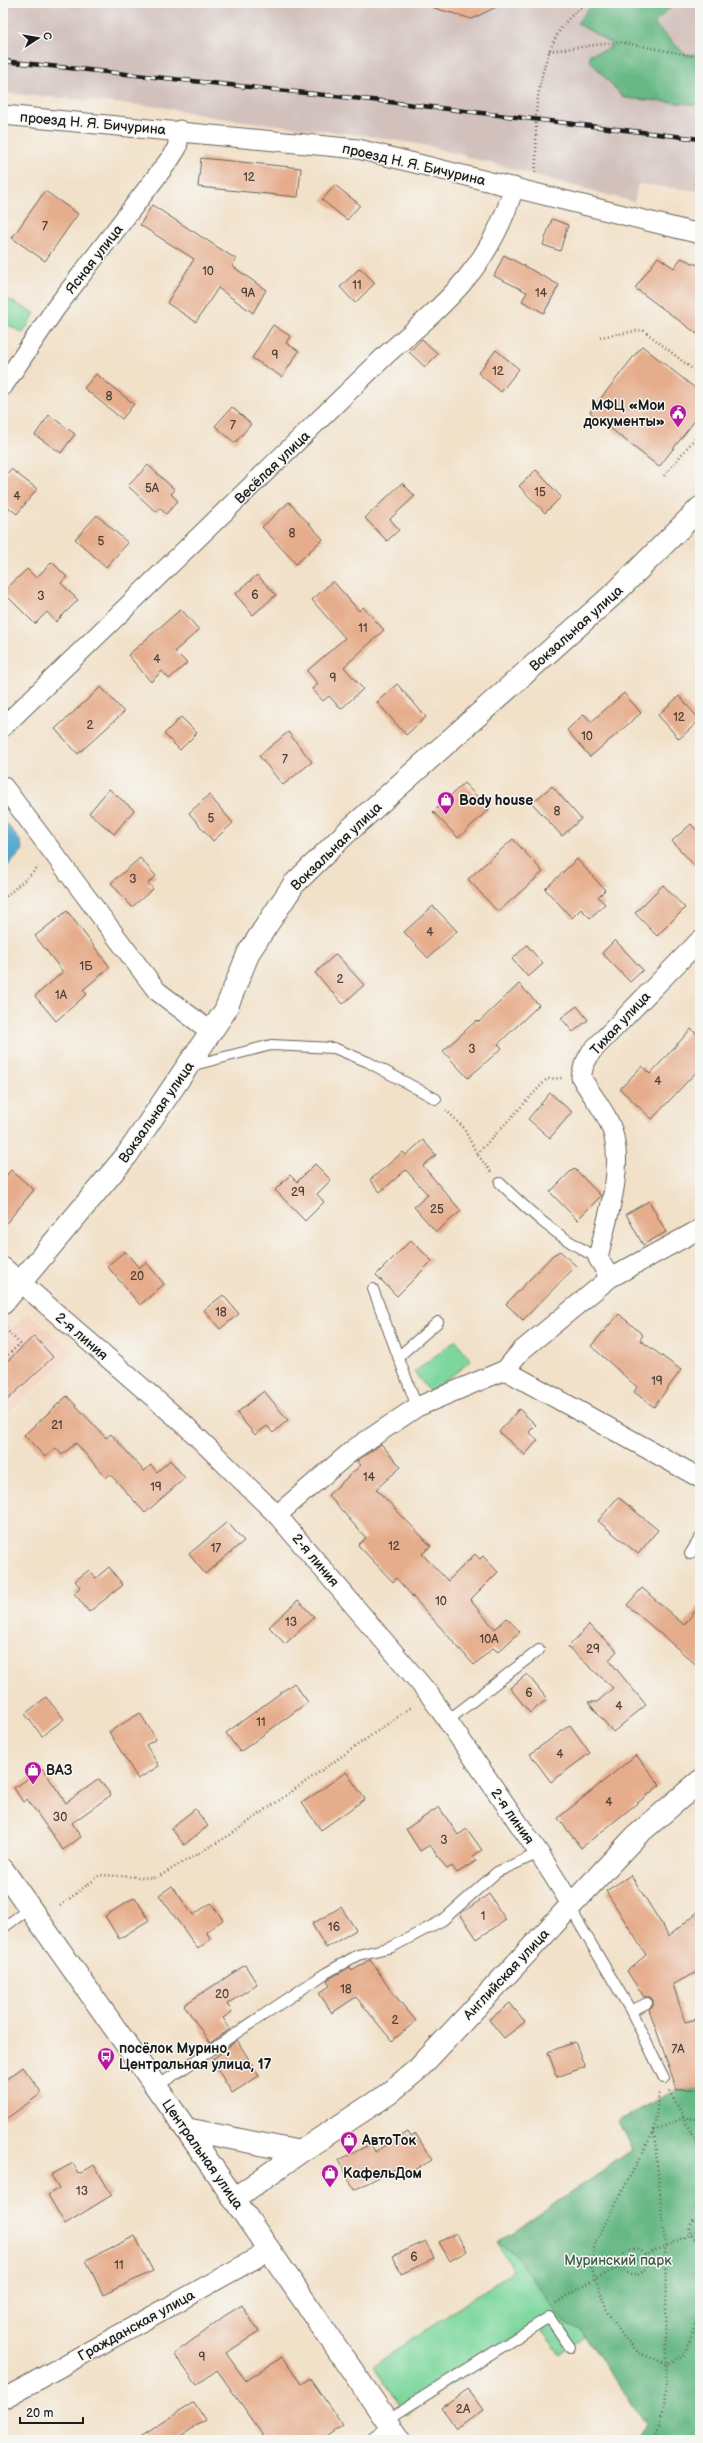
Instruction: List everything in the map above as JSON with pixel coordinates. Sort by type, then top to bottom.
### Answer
[{"type":"street","name":"проезд Н. Я. Бичурина","points":[[3,115],[180,130],[358,149],[700,234]]},
{"type":"street","name":"Ясная улица","points":[[3,386],[55,309],[170,159],[177,148],[180,130]]},
{"type":"street","name":"Весёлая улица","points":[[3,727],[388,353],[449,300],[468,279],[488,250],[506,213],[514,188]]},
{"type":"street","name":"Вокзальная улица","points":[[3,1303],[127,1155],[225,1011],[249,952],[294,884],[346,833],[612,596],[700,508]]},
{"type":"street","points":[[3,786],[52,854],[157,991],[210,1032]]},
{"type":"street","name":"Тихая улица","points":[[581,1077],[584,1065],[591,1052],[700,940]]},
{"type":"street","points":[[581,1077],[603,1110],[614,1136],[616,1170],[598,1258],[610,1278]]},
{"type":"street","points":[[277,1515],[354,1448],[416,1407],[505,1370],[521,1351],[610,1278],[700,1229]]},
{"type":"street","name":"2-я линия","points":[[3,1267],[184,1424],[277,1515],[429,1694],[539,1853],[571,1904]]},
{"type":"street","points":[[505,1370],[700,1478]]},
{"type":"street","name":"Английская улица","points":[[234,2199],[300,2152],[388,2094],[418,2069],[636,1836],[700,1781]]},
{"type":"street","name":"Центральная улица","points":[[3,1870],[234,2199],[389,2433]]},
{"type":"street","points":[[186,2129],[300,2152]]},
{"type":"street","name":"Гражданская улица","points":[[3,2399],[269,2251]]},
{"type":"lane","points":[[188,1066],[271,1045],[334,1048],[368,1062],[436,1099]]},
{"type":"lane","points":[[500,1183],[538,1220],[570,1244],[598,1258]]},
{"type":"lane","points":[[373,1289],[416,1407]]},
{"type":"lane","points":[[398,1357],[438,1322]]},
{"type":"lane","points":[[690,1554],[700,1538]]},
{"type":"lane","points":[[447,1721],[539,1650]]},
{"type":"lane","points":[[156,2087],[326,1973],[358,1955],[392,1947],[443,1920],[497,1872],[539,1853]]},
{"type":"lane","points":[[571,1904],[576,1918],[631,2011],[664,2078]]},
{"type":"lane","points":[[3,1928],[30,1908]]},
{"type":"lane","points":[[631,2011],[647,2002]]},
{"type":"lane","points":[[389,2433],[549,2317],[570,2347]]},
{"type":"path","points":[[532,192],[537,156],[537,104],[548,51],[564,24],[588,3]]},
{"type":"path","points":[[548,51],[619,42],[700,56]]},
{"type":"path","points":[[600,337],[643,330],[700,375]]},
{"type":"path","points":[[664,476],[699,436],[700,432]]},
{"type":"path","points":[[3,899],[52,854]]},
{"type":"path","points":[[477,1154],[547,1080],[581,1077]]},
{"type":"path","points":[[436,1099],[463,1127],[477,1154],[500,1183]]},
{"type":"path","points":[[3,1326],[20,1344],[3,1359]]},
{"type":"path","points":[[60,1906],[100,1875],[156,1878],[163,1874],[230,1835],[429,1694]]},
{"type":"path","points":[[664,2078],[700,2151]]},
{"type":"path","points":[[654,2440],[664,2409],[667,2364],[665,2246],[654,2131],[659,2092],[664,2078]]},
{"type":"path","points":[[667,2364],[640,2353],[623,2336],[608,2313],[594,2279],[591,2266],[595,2243],[654,2131],[683,2118],[700,2119]]},
{"type":"path","points":[[700,2216],[693,2220],[689,2227],[690,2234],[695,2240],[700,2241]]},
{"type":"path","points":[[549,2317],[551,2306],[594,2279],[700,2230]]},
{"type":"path","points":[[632,2249],[639,2250],[645,2255],[647,2264],[643,2272],[635,2276],[626,2274],[621,2267],[620,2259],[625,2252],[632,2249]]},
{"type":"path","points":[[667,2364],[684,2355],[700,2312]]},
{"type":"shaded area","points":[[3,3],[700,3],[700,191],[638,184],[634,202],[424,145],[362,135],[212,117],[161,107],[3,93]]},
{"type":"shaded area","points":[[28,1313],[73,1352],[3,1417],[3,1337]]},
{"type":"green space","points":[[596,3],[675,3],[654,24],[686,55],[700,54],[700,105],[624,98],[589,60],[590,54],[607,50],[612,44],[577,23],[590,7]]},
{"type":"green space","points":[[3,297],[35,313],[23,333],[3,322]]},
{"type":"green space","points":[[456,1340],[471,1361],[430,1392],[414,1372]]},
{"type":"green space","name":"Муринский парк","points":[[700,2089],[647,2424],[585,2336],[560,2354],[537,2325],[406,2415],[373,2366],[513,2271],[498,2243],[632,2150],[618,2121],[677,2090]]},
{"type":"green space","name":"Муринский парк","points":[[700,2089],[700,2440],[636,2440],[646,2424],[581,2330],[564,2323],[515,2254],[498,2243],[632,2150],[618,2121],[677,2090]]},
{"type":"water","points":[[3,819],[20,841],[23,850],[3,871]]},
{"type":"building","points":[[432,3],[504,3],[472,19],[431,7]]},
{"type":"building","points":[[201,158],[301,168],[298,197],[198,187]]},
{"type":"building","points":[[335,185],[360,205],[347,220],[322,200]]},
{"type":"building","points":[[45,191],[78,214],[45,261],[12,238]]},
{"type":"building","points":[[152,205],[236,259],[232,266],[266,290],[253,313],[218,288],[196,322],[167,303],[194,259],[140,225]]},
{"type":"building","points":[[552,219],[568,225],[560,251],[543,245]]},
{"type":"building","points":[[504,255],[559,285],[544,313],[522,301],[527,292],[494,276]]},
{"type":"building","points":[[658,257],[674,268],[681,258],[700,266],[700,336],[635,288]]},
{"type":"building","points":[[360,268],[375,283],[355,303],[340,287]]},
{"type":"building","points":[[273,325],[290,336],[286,343],[299,351],[282,377],[252,358]]},
{"type":"building","points":[[422,339],[438,354],[425,367],[409,352]]},
{"type":"building","points":[[642,346],[700,392],[700,414],[659,467],[590,412]]},
{"type":"building","points":[[496,350],[519,369],[501,392],[478,373]]},
{"type":"building","points":[[96,374],[134,404],[122,419],[84,388]]},
{"type":"building","points":[[232,407],[251,424],[235,443],[215,426]]},
{"type":"building","points":[[49,415],[75,434],[61,453],[35,435]]},
{"type":"building","points":[[148,465],[175,490],[171,494],[178,501],[166,514],[160,508],[156,512],[128,486]]},
{"type":"building","points":[[11,469],[37,489],[17,514],[3,503],[3,479]]},
{"type":"building","points":[[536,470],[561,497],[545,513],[519,486]]},
{"type":"building","points":[[402,483],[415,496],[390,519],[399,530],[387,541],[365,518]]},
{"type":"building","points":[[289,502],[323,539],[296,564],[262,527]]},
{"type":"building","points":[[97,515],[128,543],[106,567],[75,539]]},
{"type":"building","points":[[52,562],[67,577],[61,583],[78,600],[56,622],[47,612],[35,624],[3,592],[27,569],[36,578]]},
{"type":"building","points":[[257,575],[276,595],[253,615],[235,594]]},
{"type":"building","points":[[333,581],[359,611],[363,607],[384,630],[344,667],[363,689],[341,709],[329,696],[323,701],[312,689],[318,684],[307,671],[345,638],[312,600]]},
{"type":"building","points":[[181,609],[199,630],[175,651],[187,663],[169,679],[162,671],[151,682],[128,655]]},
{"type":"building","points":[[397,684],[426,717],[406,735],[377,702]]},
{"type":"building","points":[[101,687],[124,712],[78,754],[55,729]]},
{"type":"building","points":[[624,693],[641,713],[590,757],[567,730],[584,714],[591,722]]},
{"type":"building","points":[[679,696],[700,720],[679,739],[658,715]]},
{"type":"building","points":[[181,717],[197,733],[180,750],[164,734]]},
{"type":"building","points":[[288,732],[312,762],[283,785],[259,756]]},
{"type":"building","points":[[464,783],[489,809],[458,838],[433,812]]},
{"type":"building","points":[[552,786],[581,819],[562,836],[532,803]]},
{"type":"building","points":[[109,789],[134,810],[114,834],[89,813]]},
{"type":"building","points":[[209,795],[233,823],[213,841],[189,813]]},
{"type":"building","points":[[691,824],[700,834],[700,872],[672,841]]},
{"type":"building","points":[[513,839],[543,872],[498,912],[468,879]]},
{"type":"building","points":[[140,858],[156,876],[148,883],[153,889],[132,907],[111,883]]},
{"type":"building","points":[[577,859],[605,890],[598,897],[605,904],[590,918],[581,909],[572,918],[545,889]]},
{"type":"building","points":[[663,885],[685,908],[657,936],[635,913]]},
{"type":"building","points":[[433,906],[457,931],[428,958],[404,932]]},
{"type":"building","points":[[67,911],[110,967],[83,990],[87,994],[56,1021],[35,996],[63,972],[35,936]]},
{"type":"building","points":[[615,940],[643,970],[630,982],[602,953]]},
{"type":"building","points":[[527,945],[543,964],[528,977],[512,959]]},
{"type":"building","points":[[336,954],[364,985],[343,1004],[315,973]]},
{"type":"building","points":[[519,984],[539,1005],[498,1044],[502,1048],[468,1078],[443,1051],[477,1020],[479,1022]]},
{"type":"building","points":[[577,1006],[588,1020],[573,1032],[561,1018]]},
{"type":"building","points":[[691,1029],[700,1037],[700,1068],[652,1119],[620,1089],[642,1066],[650,1074]]},
{"type":"building","points":[[550,1093],[572,1112],[550,1138],[528,1119]]},
{"type":"building","points":[[423,1140],[436,1155],[423,1166],[461,1211],[436,1232],[414,1207],[428,1195],[406,1170],[380,1192],[370,1180],[403,1152],[406,1155]]},
{"type":"building","points":[[315,1164],[331,1180],[317,1194],[324,1202],[305,1221],[275,1190],[290,1175],[297,1182]]},
{"type":"building","points":[[574,1168],[601,1196],[577,1220],[550,1192]]},
{"type":"building","points":[[11,1170],[34,1190],[3,1227],[3,1179]]},
{"type":"building","points":[[649,1201],[666,1232],[643,1245],[626,1214]]},
{"type":"building","points":[[411,1240],[432,1261],[397,1296],[376,1275]]},
{"type":"building","points":[[125,1251],[139,1268],[146,1262],[164,1284],[140,1305],[107,1266]]},
{"type":"building","points":[[560,1251],[576,1266],[523,1320],[506,1304],[553,1255]]},
{"type":"building","points":[[223,1295],[239,1314],[220,1329],[204,1310]]},
{"type":"building","points":[[619,1314],[643,1335],[640,1340],[681,1370],[654,1407],[634,1392],[637,1387],[591,1346]]},
{"type":"building","points":[[34,1336],[53,1357],[3,1404],[3,1365]]},
{"type":"building","points":[[264,1391],[288,1420],[273,1433],[267,1426],[255,1435],[237,1413]]},
{"type":"building","points":[[67,1396],[106,1438],[111,1434],[144,1471],[151,1465],[157,1472],[170,1460],[185,1478],[145,1513],[110,1474],[106,1478],[76,1443],[62,1455],[56,1448],[45,1457],[24,1435]]},
{"type":"building","points":[[519,1409],[536,1425],[529,1432],[538,1440],[525,1455],[499,1432]]},
{"type":"building","points":[[381,1444],[401,1467],[376,1489],[431,1546],[422,1554],[448,1581],[475,1554],[480,1559],[483,1556],[498,1572],[470,1600],[495,1629],[507,1618],[520,1632],[498,1652],[493,1648],[474,1665],[396,1578],[393,1582],[358,1545],[366,1538],[328,1495],[361,1465],[357,1461]]},
{"type":"building","points":[[618,1497],[658,1530],[638,1554],[598,1521]]},
{"type":"building","points":[[227,1522],[244,1541],[205,1574],[189,1554]]},
{"type":"building","points":[[109,1567],[123,1585],[89,1612],[74,1593],[80,1587],[75,1581],[89,1570],[96,1578]]},
{"type":"building","points":[[642,1588],[684,1625],[700,1605],[700,1668],[627,1605]]},
{"type":"building","points":[[298,1600],[314,1617],[285,1644],[269,1627]]},
{"type":"building","points":[[589,1625],[617,1651],[609,1660],[646,1705],[613,1732],[588,1702],[597,1702],[613,1688],[568,1647]]},
{"type":"building","points":[[527,1674],[547,1699],[530,1713],[510,1688]]},
{"type":"building","points":[[294,1683],[308,1702],[240,1752],[226,1733]]},
{"type":"building","points":[[46,1697],[64,1719],[42,1736],[25,1714]]},
{"type":"building","points":[[140,1713],[156,1739],[146,1745],[159,1766],[138,1779],[109,1732]]},
{"type":"building","points":[[570,1725],[590,1753],[551,1782],[530,1754]]},
{"type":"building","points":[[636,1755],[660,1785],[581,1848],[558,1818]]},
{"type":"building","points":[[43,1769],[66,1803],[99,1779],[111,1795],[72,1823],[81,1837],[63,1850],[27,1799],[23,1802],[14,1788]]},
{"type":"building","points":[[346,1772],[365,1799],[321,1830],[302,1803]]},
{"type":"building","points":[[439,1807],[458,1835],[467,1829],[482,1850],[473,1856],[476,1861],[457,1873],[452,1866],[447,1869],[430,1845],[420,1851],[406,1829]]},
{"type":"building","points":[[195,1809],[208,1826],[184,1845],[171,1828]]},
{"type":"building","points":[[631,1875],[669,1936],[700,1910],[700,1971],[673,1984],[685,2022],[700,2018],[700,2089],[677,2090],[649,2009],[653,2006],[653,2000],[650,1997],[644,1997],[627,1971],[646,1955],[606,1891]]},
{"type":"building","points":[[172,1886],[193,1915],[211,1903],[223,1920],[206,1932],[211,1939],[198,1949],[159,1895]]},
{"type":"building","points":[[489,1894],[506,1920],[477,1939],[460,1914]]},
{"type":"building","points":[[135,1897],[149,1920],[119,1939],[105,1916]]},
{"type":"building","points":[[341,1907],[356,1930],[326,1948],[312,1924]]},
{"type":"building","points":[[370,1959],[389,1988],[416,2021],[392,2041],[356,1997],[332,2013],[319,1993],[330,1986],[327,1980],[350,1967],[352,1971]]},
{"type":"building","points":[[245,1965],[257,1984],[227,2004],[232,2012],[223,2018],[230,2029],[210,2043],[184,2005]]},
{"type":"building","points":[[510,2003],[525,2022],[504,2038],[489,2020]]},
{"type":"building","points":[[237,2040],[259,2076],[232,2093],[212,2060]]},
{"type":"building","points":[[575,2042],[585,2067],[557,2077],[548,2052]]},
{"type":"building","points":[[23,2067],[42,2093],[3,2121],[3,2082]]},
{"type":"building","points":[[408,2132],[411,2137],[416,2134],[432,2160],[406,2175],[401,2166],[354,2190],[339,2160],[371,2144],[375,2152]]},
{"type":"building","points":[[73,2163],[79,2174],[94,2165],[112,2195],[65,2224],[48,2195],[59,2188],[51,2175]]},
{"type":"building","points":[[456,2233],[467,2251],[450,2261],[439,2242]]},
{"type":"building","points":[[135,2236],[153,2271],[103,2295],[86,2260]]},
{"type":"building","points":[[426,2241],[434,2259],[401,2274],[393,2256]]},
{"type":"building","points":[[242,2305],[259,2332],[226,2353],[246,2381],[282,2357],[301,2384],[310,2378],[343,2426],[322,2440],[267,2440],[217,2370],[197,2385],[174,2354],[223,2317]]},
{"type":"building","points":[[468,2389],[483,2410],[457,2429],[442,2408]]},
{"type":"building","points":[[194,2402],[205,2420],[175,2440],[136,2440]]},
{"type":"railway","points":[[3,61],[381,101],[700,139]]},
{"type":"place","name":"МФЦ «Мои документы»","points":[[678,428]]},
{"type":"place","name":"Body house","points":[[446,815]]},
{"type":"place","name":"ВАЗ","points":[[33,1785]]},
{"type":"place","name":"посёлок Мурино, Центральная улица, 17","points":[[106,2071]]},
{"type":"place","name":"АвтоТок","points":[[349,2155]]},
{"type":"place","name":"КафельДом","points":[[330,2188]]}]
